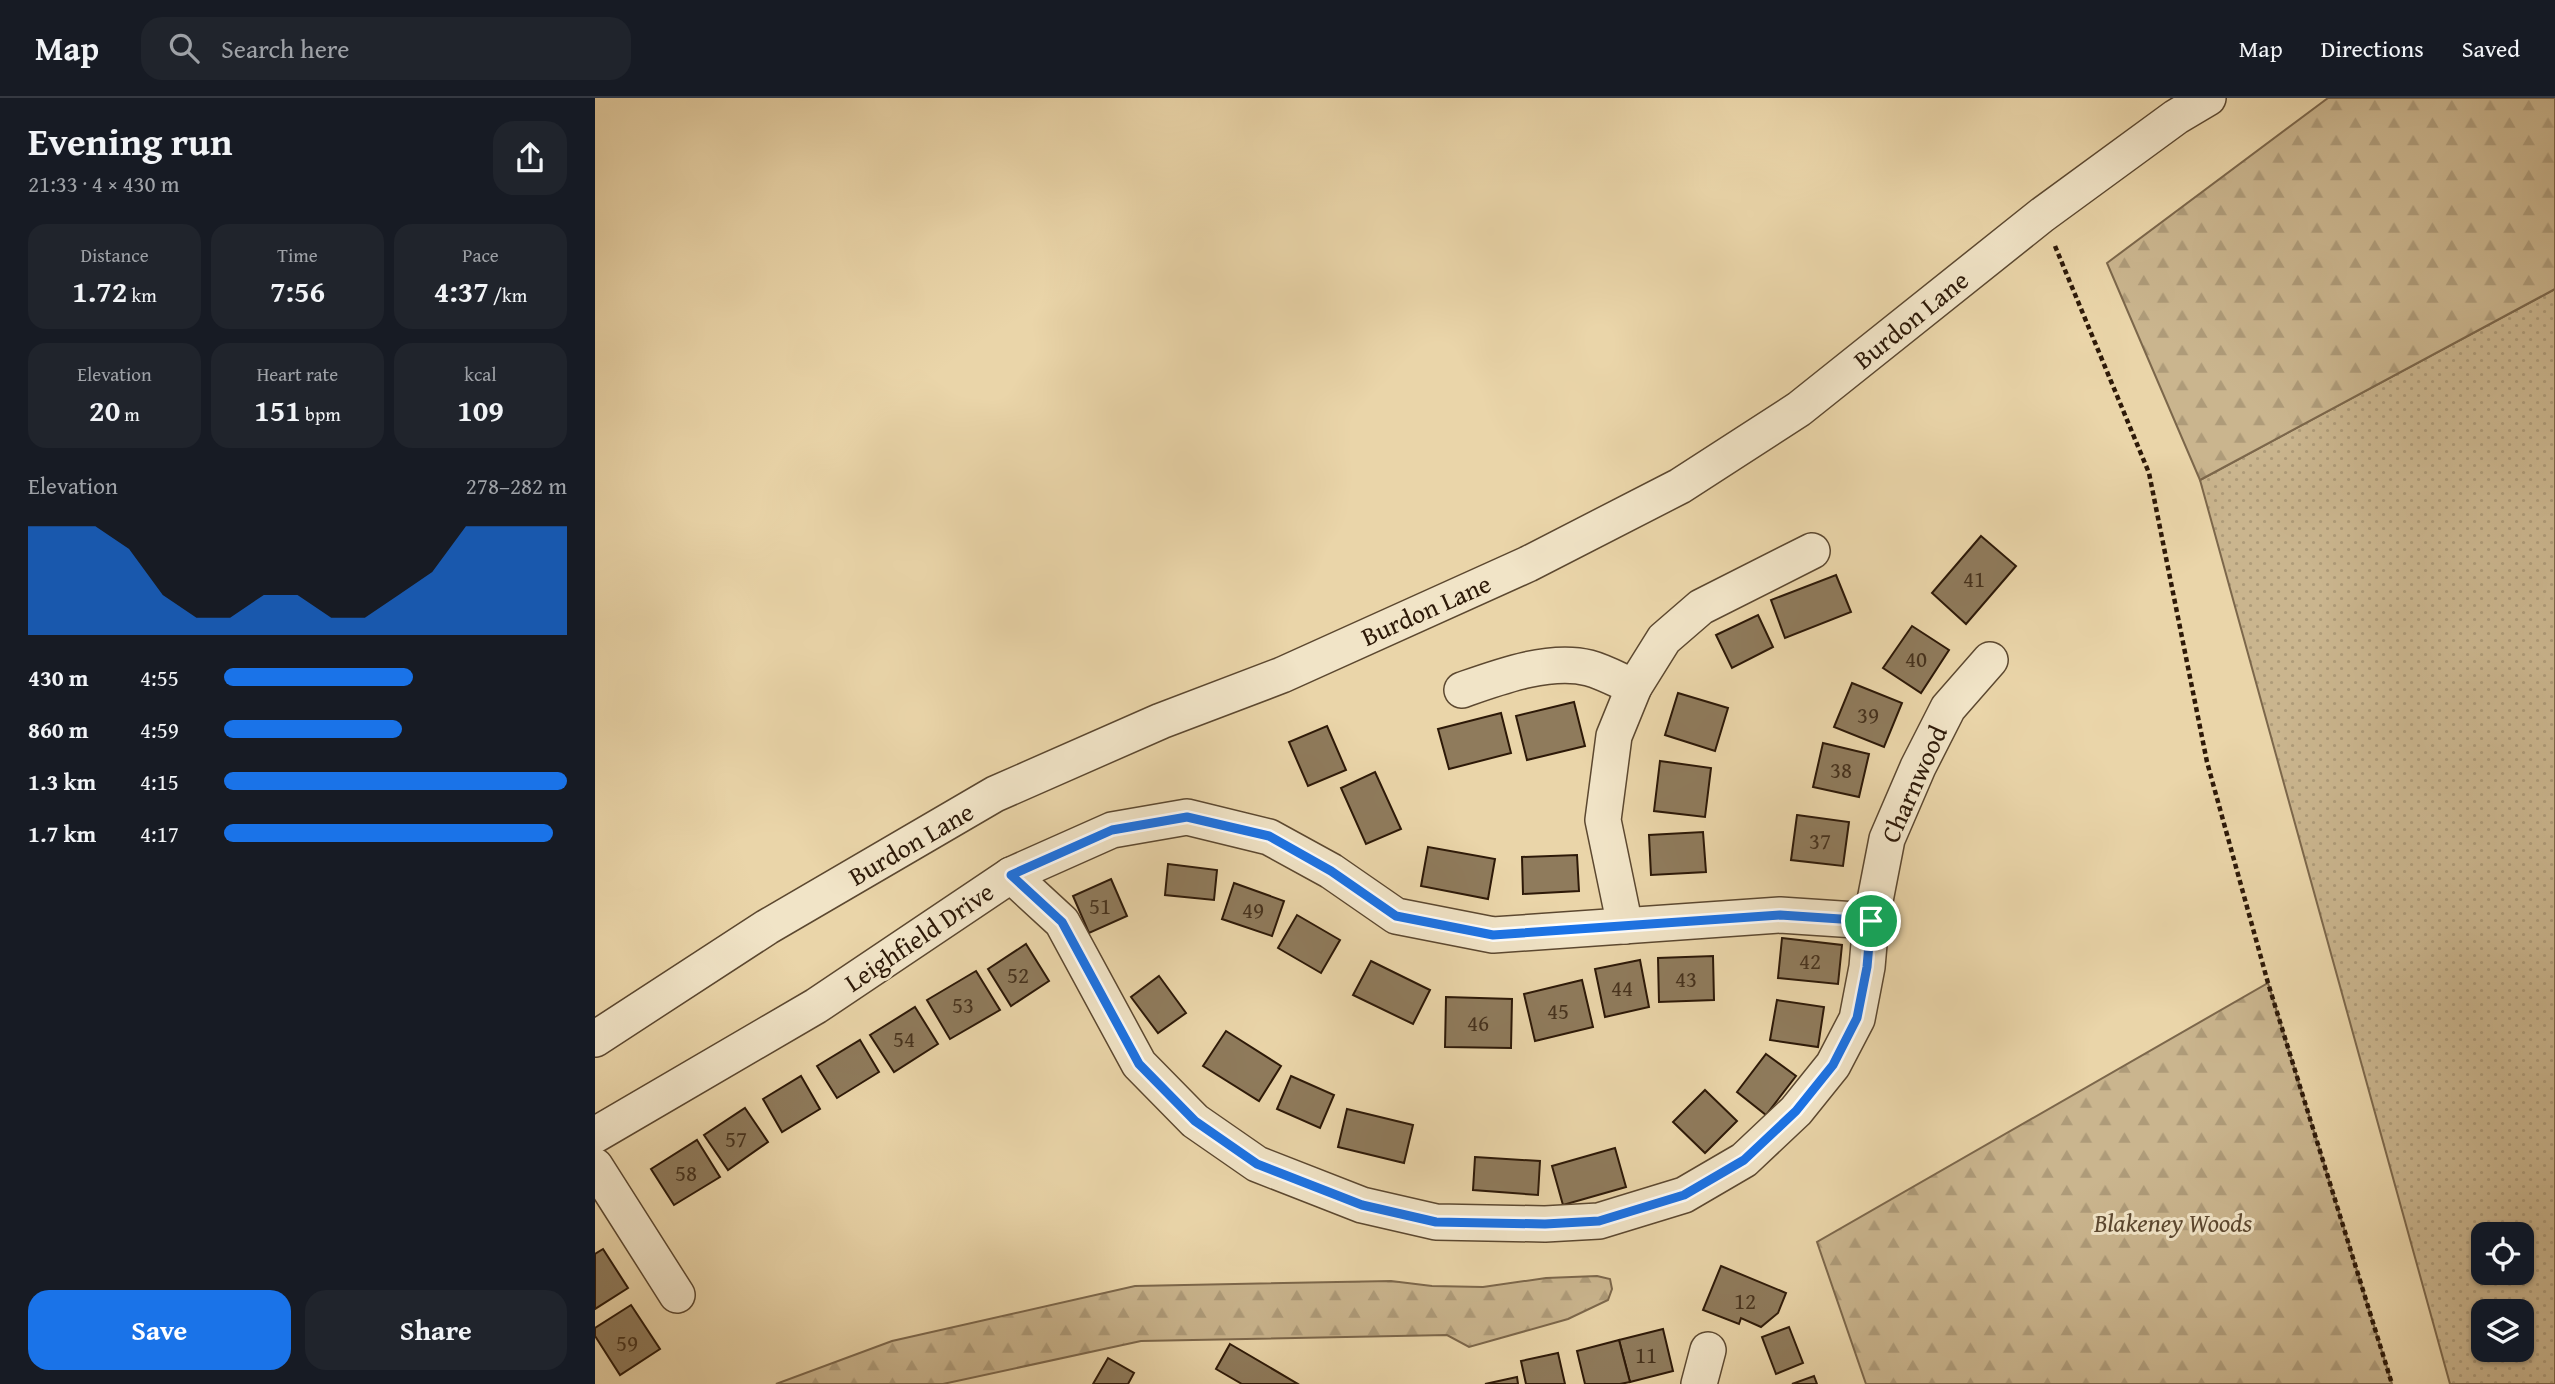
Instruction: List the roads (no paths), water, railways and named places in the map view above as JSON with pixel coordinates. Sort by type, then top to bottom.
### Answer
[{"type":"street","name":"Burdon Lane","points":[[595,1039],[767,927],[995,794],[1161,721],[1282,676],[1528,564],[1680,486],[1799,409],[2042,215],[2175,117],[2208,98]]},
{"type":"street","points":[[1625,926],[1603,820],[1614,736],[1634,687],[1664,639],[1701,607],[1812,551]]},
{"type":"street","name":"Charnwood","points":[[1011,875],[1062,922],[1139,1064],[1195,1121],[1257,1164],[1362,1205],[1436,1222],[1545,1224],[1599,1221],[1684,1195],[1744,1160],[1796,1111],[1833,1065],[1857,1018],[1867,967],[1871,921],[1887,839],[1918,767],[1948,708],[1990,660]]},
{"type":"street","points":[[1462,690],[1508,674],[1557,666],[1588,668],[1634,687]]},
{"type":"street","name":"Leighfield Drive","points":[[595,1135],[816,1006],[1011,875],[1112,830],[1187,817],[1269,836],[1331,871],[1396,916],[1493,935],[1780,915],[1871,921]]},
{"type":"street","points":[[595,1166],[677,1295]]},
{"type":"street","points":[[1699,1384],[1709,1350]]},
{"type":"park label","name":"Blakeney Woods","points":[[2173,1223]]}]
